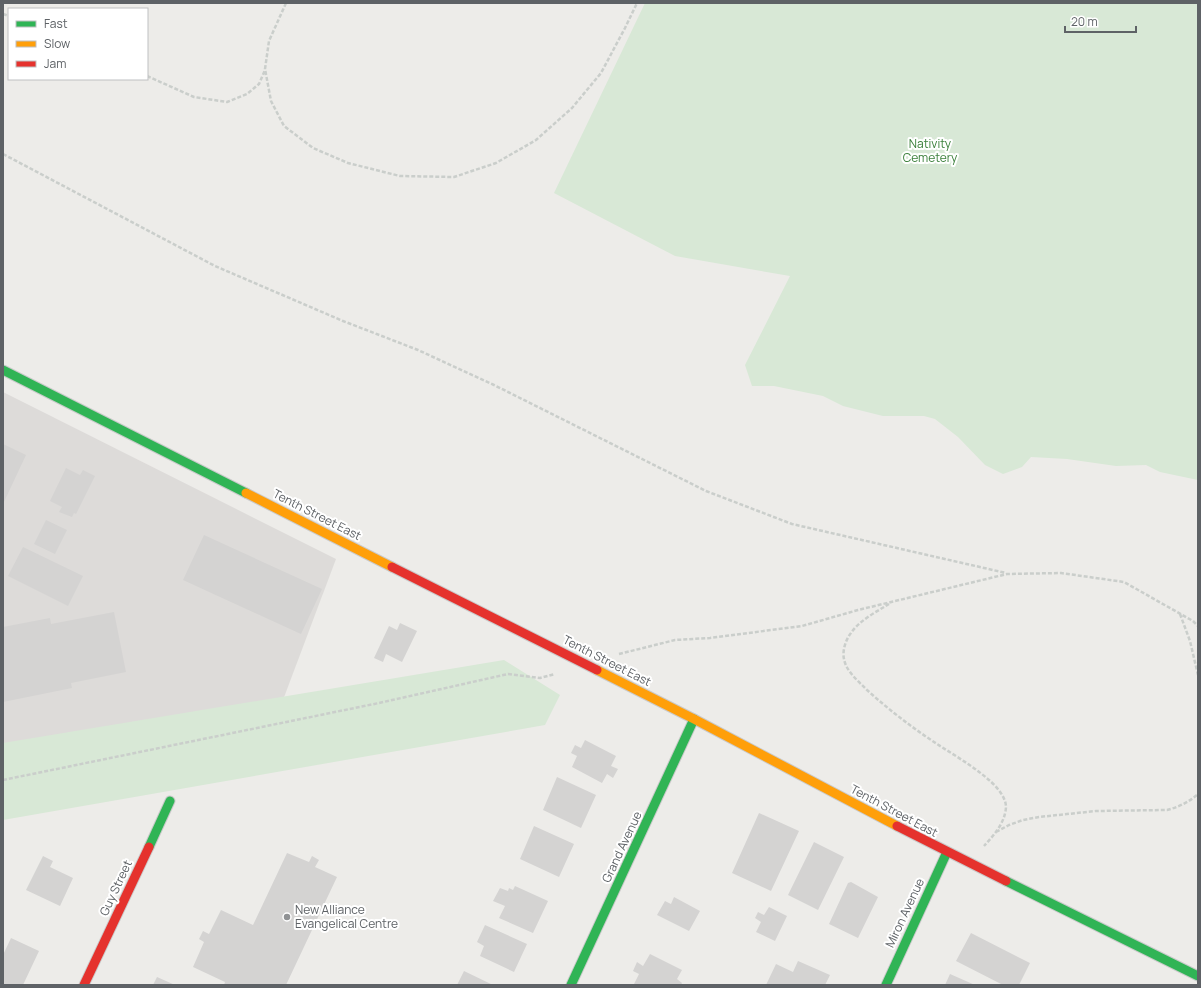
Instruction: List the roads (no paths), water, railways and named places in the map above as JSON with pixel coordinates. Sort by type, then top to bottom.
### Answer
[{"type":"street","name":"Tenth Street East","points":[[3,370],[694,719],[947,852],[1198,976]]},
{"type":"street","name":"Grand Avenue","points":[[571,985],[694,719]]},
{"type":"street","name":"Guy Street","points":[[84,985],[170,801]]},
{"type":"street","name":"Miron Avenue","points":[[886,985],[947,852]]},
{"type":"street","points":[[1194,985],[1198,976]]},
{"type":"place","name":"New Alliance Evangelical Centre","points":[[287,917]]},
{"type":"park label","name":"Nativity Cemetery","points":[[930,151]]}]
